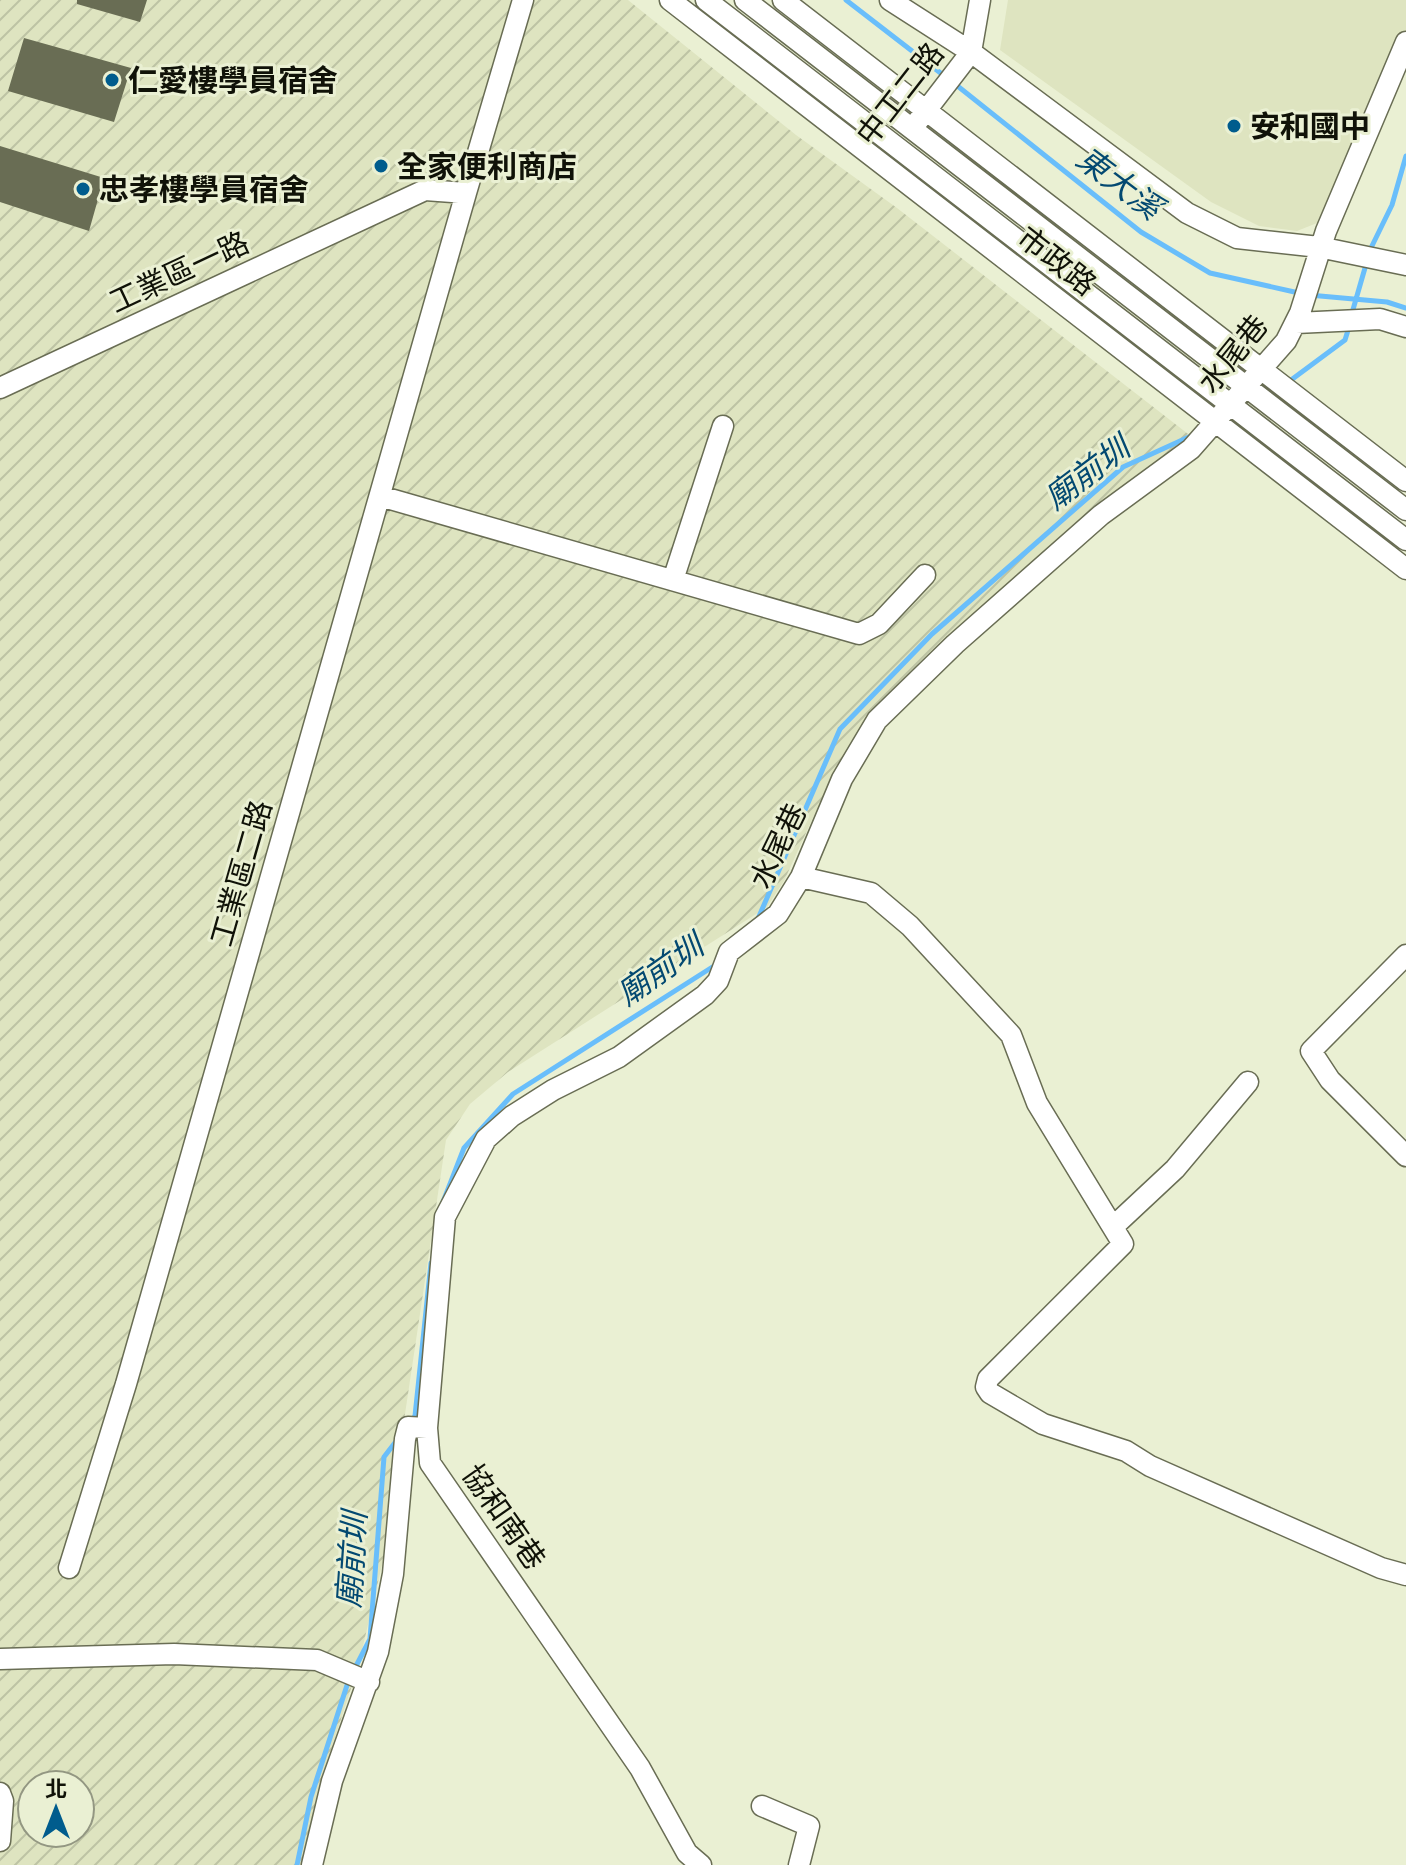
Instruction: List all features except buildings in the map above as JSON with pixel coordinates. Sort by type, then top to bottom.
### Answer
[{"type":"street","points":[[466,193],[523,0]]},
{"type":"street","name":"市政路","points":[[670,0],[878,171],[1215,422],[1406,569]]},
{"type":"street","name":"市政路","points":[[706,0],[1406,540]]},
{"type":"street","name":"市政路","points":[[745,0],[1406,510]]},
{"type":"street","name":"市政路","points":[[783,0],[1406,481]]},
{"type":"street","points":[[890,0],[971,52],[1187,213],[1237,238],[1316,255],[1406,265]]},
{"type":"street","name":"中工二路","points":[[878,171],[971,52],[980,0]]},
{"type":"street","points":[[1298,318],[1316,255],[1406,42]]},
{"type":"street","name":"工業區一路","points":[[0,388],[425,190],[466,193]]},
{"type":"street","name":"工業區二路","points":[[69,1568],[130,1369],[466,193]]},
{"type":"street","name":"水尾巷","points":[[427,1428],[445,1217],[486,1139],[512,1116],[553,1090],[619,1057],[705,995],[718,981],[729,952],[778,914],[801,877],[842,779],[877,720],[955,644],[1101,515],[1201,439],[1261,370],[1298,318],[1380,319],[1406,327]]},
{"type":"street","points":[[673,580],[723,426]]},
{"type":"street","points":[[380,496],[859,634],[879,624],[925,575]]},
{"type":"street","points":[[801,877],[871,893],[910,926],[1011,1035],[1037,1103],[1123,1244],[998,1368],[986,1387],[990,1393],[1043,1424],[1126,1451],[1150,1466],[1338,1549],[1406,1575]]},
{"type":"street","points":[[1406,955],[1311,1051],[1330,1080],[1406,1156]]},
{"type":"street","points":[[1114,1226],[1167,1178],[1248,1082]]},
{"type":"street","points":[[312,1865],[332,1781],[369,1682],[393,1574],[408,1427],[427,1428]]},
{"type":"street","name":"協和南巷","points":[[427,1428],[430,1463],[640,1768],[687,1853],[701,1865]]},
{"type":"street","points":[[0,1659],[174,1654],[317,1660],[369,1682]]},
{"type":"street","points":[[0,1793],[3,1801],[0,1841]]},
{"type":"street","points":[[762,1806],[809,1826],[799,1865]]},
{"type":"shaded area","points":[[0,0],[628,0],[796,135],[897,208],[1192,437],[855,739],[828,785],[784,881],[767,907],[508,1072],[470,1104],[446,1140],[383,1561],[358,1667],[317,1793],[303,1865],[0,1865]]},
{"type":"shaded area","name":"安和國中","points":[[1008,0],[1406,0],[1406,35],[1317,223],[1297,231],[1259,226],[1211,202],[1000,50]]},
{"type":"waterway","name":"東大溪","points":[[846,0],[947,78]]},
{"type":"waterway","name":"東大溪","points":[[955,84],[1141,232],[1210,273],[1299,293]]},
{"type":"waterway","name":"廟前圳","points":[[1369,252],[1392,205],[1406,156]]},
{"type":"waterway","name":"廟前圳","points":[[1352,313],[1367,261]]},
{"type":"waterway","name":"廟前圳","points":[[1309,295],[1387,302],[1406,308]]},
{"type":"waterway","name":"廟前圳","points":[[1287,383],[1345,340],[1349,327]]},
{"type":"waterway","name":"廟前圳","points":[[757,921],[840,729],[932,634],[1123,467],[1191,436]]},
{"type":"waterway","name":"廟前圳","points":[[443,1202],[464,1148],[513,1094],[714,966]]},
{"type":"waterway","name":"廟前圳","points":[[410,1423],[415,1416],[431,1263]]},
{"type":"waterway","name":"廟前圳","points":[[354,1670],[370,1639],[384,1457],[397,1440]]},
{"type":"waterway","name":"廟前圳","points":[[297,1865],[311,1797],[349,1679]]},
{"type":"place","name":"仁愛樓學員宿舍","points":[[112,80]]},
{"type":"place","name":"安和國中","points":[[1234,126]]},
{"type":"place","name":"全家便利商店","points":[[381,166]]},
{"type":"place","name":"忠孝樓學員宿舍","points":[[83,189]]}]
